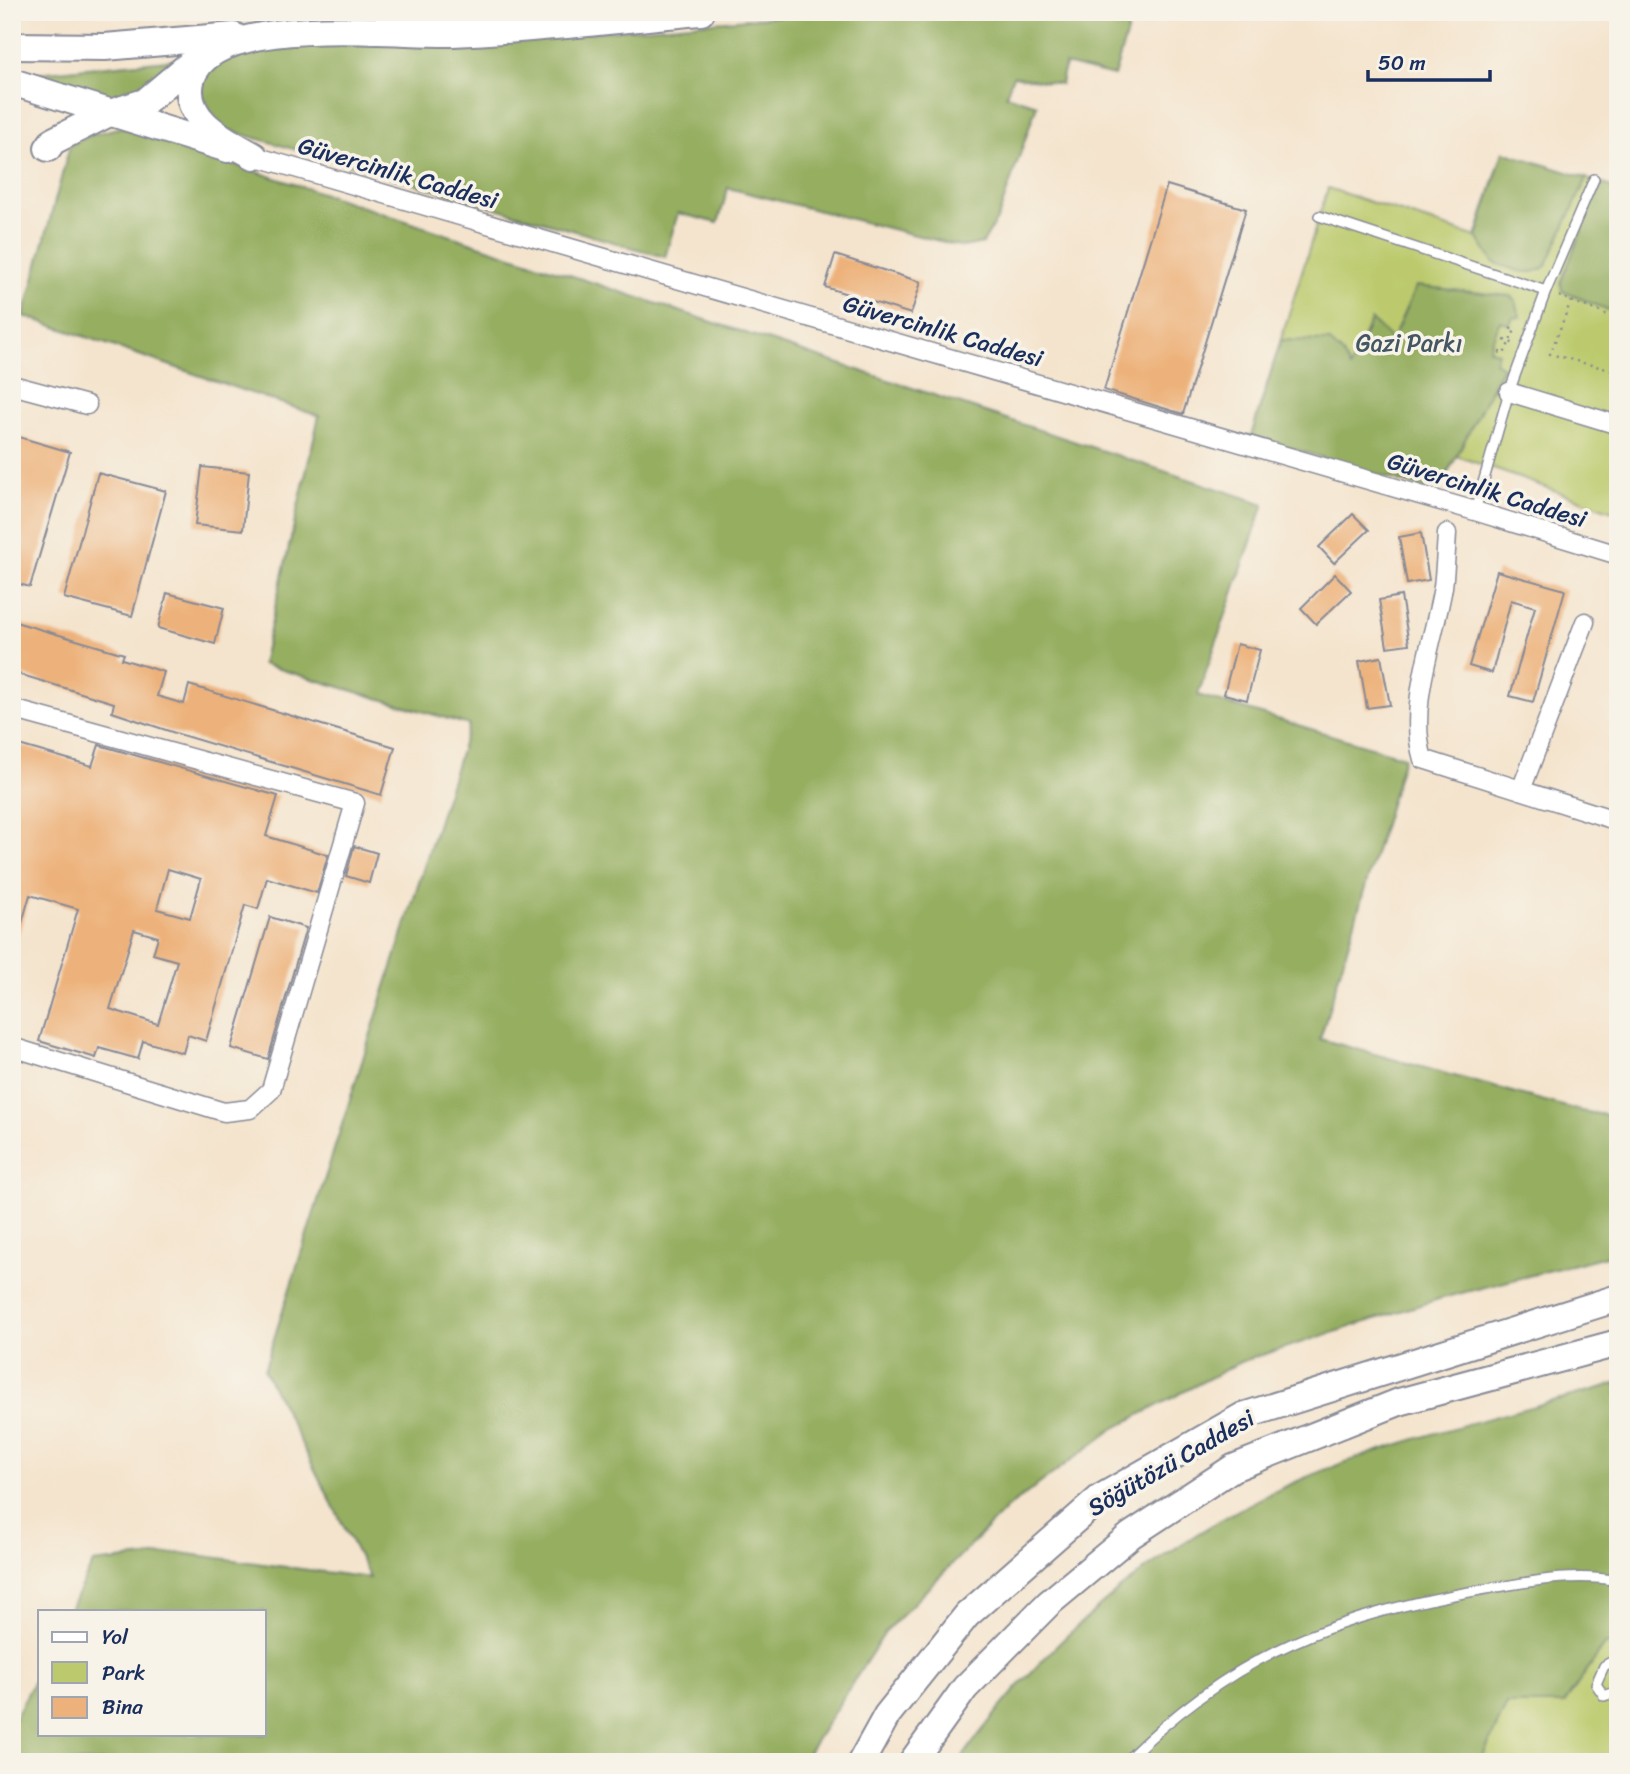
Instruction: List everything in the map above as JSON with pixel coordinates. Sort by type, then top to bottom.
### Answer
[{"type":"main road","points":[[12,46],[105,47],[301,30],[439,12]]},
{"type":"main road","points":[[48,148],[53,141],[107,114],[145,102],[198,55],[222,46],[301,30],[452,33],[701,12]]},
{"type":"main road","points":[[222,46],[202,58],[194,71],[190,88],[194,110],[213,131],[254,156]]},
{"type":"main road","points":[[12,82],[107,114],[254,156]]},
{"type":"main road","name":"Söğütözü Caddesi","points":[[861,1762],[887,1716],[967,1615],[1100,1498],[1243,1416],[1618,1298]]},
{"type":"main road","name":"Söğütözü Caddesi","points":[[912,1762],[965,1688],[1049,1603],[1131,1535],[1233,1468],[1399,1402],[1618,1343]]},
{"type":"street","name":"Güvercinlik Caddesi","points":[[254,156],[1618,555]]},
{"type":"street","points":[[12,385],[87,405]]},
{"type":"street","points":[[1509,392],[1618,425]]},
{"type":"street","points":[[1447,533],[1443,586],[1421,688],[1419,747],[1423,759],[1618,821]]},
{"type":"street","points":[[1521,790],[1585,622]]},
{"type":"street","points":[[12,709],[355,803],[271,1090],[250,1109],[223,1112],[12,1047]]},
{"type":"lane","points":[[1475,511],[1509,392],[1546,290],[1594,179]]},
{"type":"lane","points":[[1319,216],[1546,290]]},
{"type":"lane","points":[[1125,1762],[1177,1713],[1231,1674],[1290,1643],[1349,1619],[1407,1602],[1543,1580],[1594,1577],[1618,1581]]},
{"type":"lane","points":[[1618,1658],[1605,1666],[1596,1684],[1604,1696],[1618,1691]]},
{"type":"path","points":[[1546,290],[1618,319]]},
{"type":"path","points":[[1571,301],[1550,354],[1618,372]]},
{"type":"path","points":[[1499,352],[1504,354],[1515,330],[1508,327]]},
{"type":"green space","points":[[828,12],[1133,12],[1114,76],[1065,64],[1061,84],[1013,76],[1006,95],[1037,105],[998,218],[983,243],[963,247],[728,188],[718,223],[678,213],[665,257],[221,128],[208,113],[202,94],[205,76],[211,69],[240,56],[263,51],[315,46],[518,38]]},
{"type":"green space","points":[[177,59],[140,98],[110,100],[38,76],[38,73]]},
{"type":"green space","points":[[121,127],[1264,504],[1198,695],[1404,757],[1320,1039],[1581,1111],[1618,1117],[1618,1253],[1442,1298],[1240,1362],[1113,1429],[1007,1508],[886,1631],[802,1762],[12,1762],[12,1724],[38,1673],[38,1736],[266,1736],[266,1610],[70,1610],[93,1563],[181,1553],[370,1578],[264,1370],[469,725],[262,664],[319,416],[24,316],[70,145],[91,135]]},
{"type":"green space","name":"Gazi Parkı","points":[[1503,152],[1618,189],[1618,513],[1457,456],[1446,476],[1432,472],[1425,489],[1251,436],[1328,188],[1476,237]]},
{"type":"green space","points":[[1503,152],[1587,178],[1546,266],[1533,272],[1520,271],[1493,262],[1477,237]]},
{"type":"green space","points":[[1601,183],[1618,189],[1618,314],[1562,291],[1561,282]]},
{"type":"green space","points":[[1416,286],[1510,296],[1516,301],[1520,317],[1512,318],[1510,325],[1500,321],[1489,349],[1498,353],[1495,362],[1503,367],[1446,476],[1432,472],[1425,489],[1251,436],[1281,340],[1329,341],[1343,354],[1350,368],[1371,320],[1392,340]]},
{"type":"green space","points":[[1618,1383],[1618,1642],[1605,1644],[1564,1704],[1507,1704],[1480,1762],[959,1762],[995,1714],[1034,1669],[1076,1627],[1121,1588],[1219,1521],[1272,1493],[1363,1456],[1435,1433]]},
{"type":"green space","points":[[1618,1642],[1618,1762],[1480,1762],[1507,1704],[1564,1704],[1605,1644]]},
{"type":"building","points":[[1167,185],[1246,209],[1183,414],[1104,390]]},
{"type":"building","points":[[835,255],[921,282],[911,314],[825,287]]},
{"type":"building","points":[[12,435],[70,452],[30,587],[12,582]]},
{"type":"building","points":[[202,467],[249,472],[243,530],[195,525]]},
{"type":"building","points":[[98,473],[166,491],[132,616],[64,598]]},
{"type":"building","points":[[1353,514],[1369,530],[1334,563],[1319,547]]},
{"type":"building","points":[[1421,533],[1429,580],[1407,584],[1399,537]]},
{"type":"building","points":[[1497,571],[1565,590],[1533,702],[1510,696],[1535,607],[1511,600],[1492,673],[1469,666]]},
{"type":"building","points":[[1335,574],[1351,591],[1316,624],[1301,608]]},
{"type":"building","points":[[167,593],[224,608],[215,644],[158,628]]},
{"type":"building","points":[[1401,596],[1409,644],[1387,647],[1379,600]]},
{"type":"building","points":[[12,621],[124,654],[122,659],[164,672],[157,696],[184,704],[189,685],[395,747],[381,795],[112,712],[114,703],[12,672]]},
{"type":"building","points":[[1237,644],[1260,650],[1247,700],[1224,694]]},
{"type":"building","points":[[1381,657],[1390,705],[1367,708],[1359,661]]},
{"type":"building","points":[[12,743],[92,766],[99,745],[278,796],[266,836],[328,855],[317,893],[267,878],[258,909],[245,905],[206,1041],[188,1035],[183,1053],[143,1041],[138,1059],[99,1048],[96,1058],[39,1041],[78,909],[30,895],[16,944],[12,944]],"holes":[[[168,869],[201,879],[190,918],[157,909]],[[134,930],[158,937],[153,954],[177,961],[158,1024],[110,1009]]]},
{"type":"building","points":[[354,846],[377,853],[369,883],[346,876]]},
{"type":"building","points":[[270,917],[306,928],[268,1059],[231,1048]]}]
